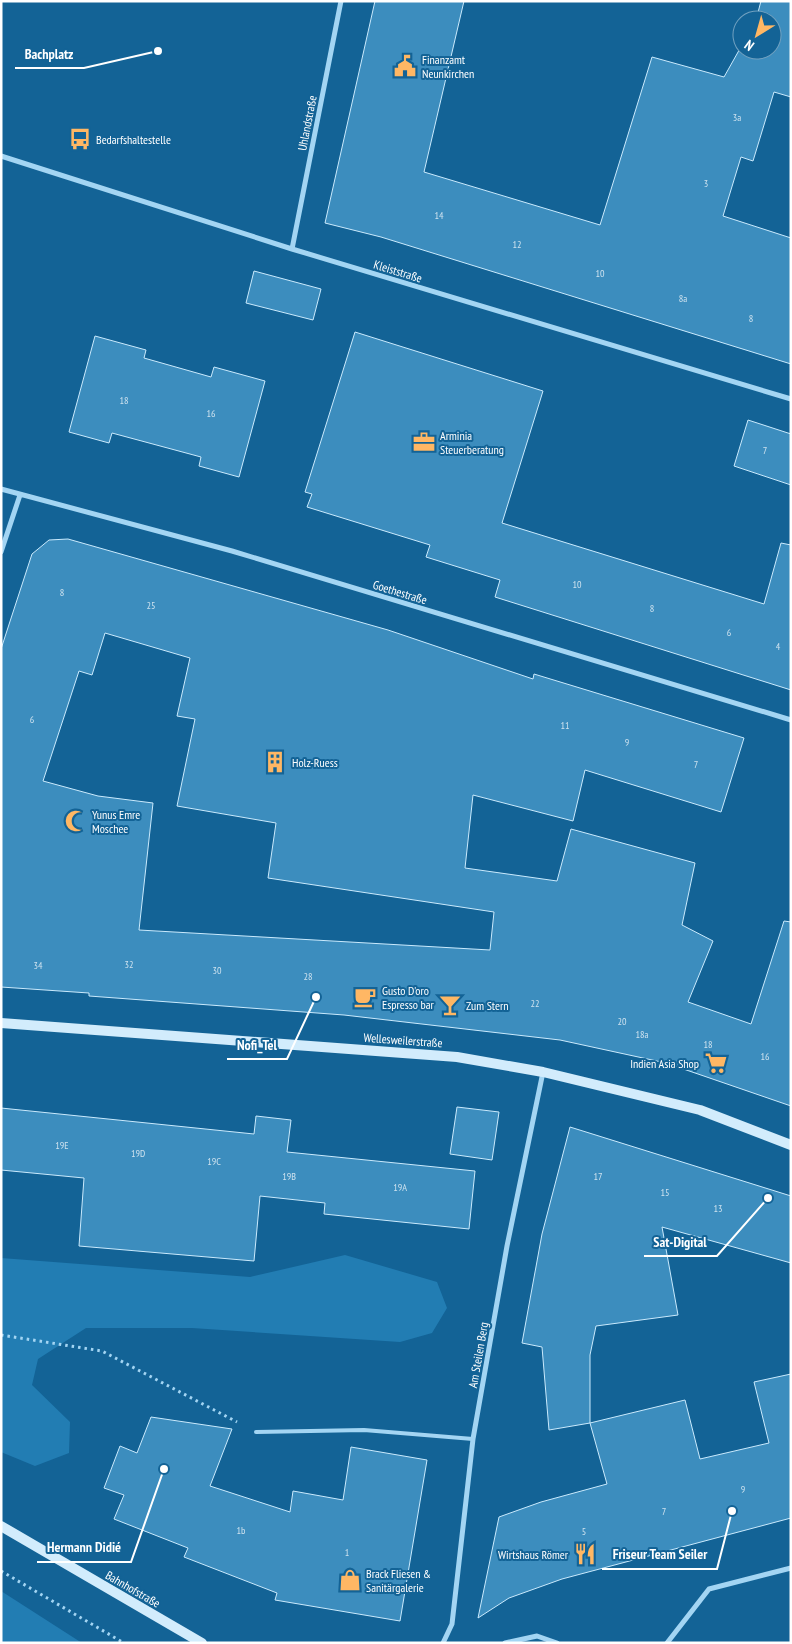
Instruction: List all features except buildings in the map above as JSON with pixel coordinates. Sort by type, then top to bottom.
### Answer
[{"type":"street","name":"Uhlandstraße","points":[[292,250],[341,1]]},
{"type":"street","name":"Kleiststraße","points":[[1,156],[292,250],[791,399]]},
{"type":"street","name":"Goethestraße","points":[[1,490],[232,551],[791,720]]},
{"type":"street","points":[[1,552],[20,495]]},
{"type":"street","name":"Wellesweilerstraße","points":[[1,1023],[456,1056],[543,1072],[700,1110],[791,1145]]},
{"type":"street","name":"Am Steilen Berg","points":[[443,1643],[452,1624],[473,1439],[507,1246],[543,1072]]},
{"type":"street","name":"Bahnhofstraße","points":[[1,1526],[202,1643]]},
{"type":"street","points":[[667,1643],[709,1589],[791,1568]]},
{"type":"street","points":[[505,1643],[537,1636],[557,1643]]},
{"type":"lane","points":[[256,1432],[364,1430],[473,1439]]},
{"type":"path","points":[[1,1335],[102,1351],[256,1432]]},
{"type":"path","points":[[1,1571],[124,1643]]},
{"type":"shaded area","points":[[345,1255],[437,1282],[447,1308],[432,1333],[400,1342],[192,1328],[86,1328],[38,1359],[32,1385],[70,1422],[69,1453],[35,1466],[1,1452],[1,1258],[250,1277]]},
{"type":"shaded area","points":[[1,1591],[82,1643],[1,1643]]},
{"type":"place","name":"Bachplatz","points":[[158,51]]},
{"type":"place","name":"Finanzamt Neunkirchen","points":[[405,66]]},
{"type":"place","name":"Bedarfshaltestelle","points":[[80,139]]},
{"type":"place","name":"Arminia Steuerberatung","points":[[424,442]]},
{"type":"place","name":"Holz-Ruess","points":[[275,762]]},
{"type":"place","name":"Yunus Emre Moschee","points":[[76,821]]},
{"type":"place","name":"Nofi_Tel","points":[[316,997]]},
{"type":"place","name":"Gusto D'oro Espresso bar","points":[[365,997]]},
{"type":"place","name":"Zum Stern","points":[[450,1005]]},
{"type":"place","name":"Indien Asia Shop","points":[[716,1063]]},
{"type":"place","name":"Sat-Digital","points":[[768,1198]]},
{"type":"place","name":"Hermann Didié","points":[[164,1469]]},
{"type":"place","name":"Friseur Team Seiler","points":[[732,1511]]},
{"type":"place","name":"Wirtshaus Römer","points":[[585,1554]]},
{"type":"place","name":"Brack Fliesen & Sanitärgalerie","points":[[350,1580]]}]
